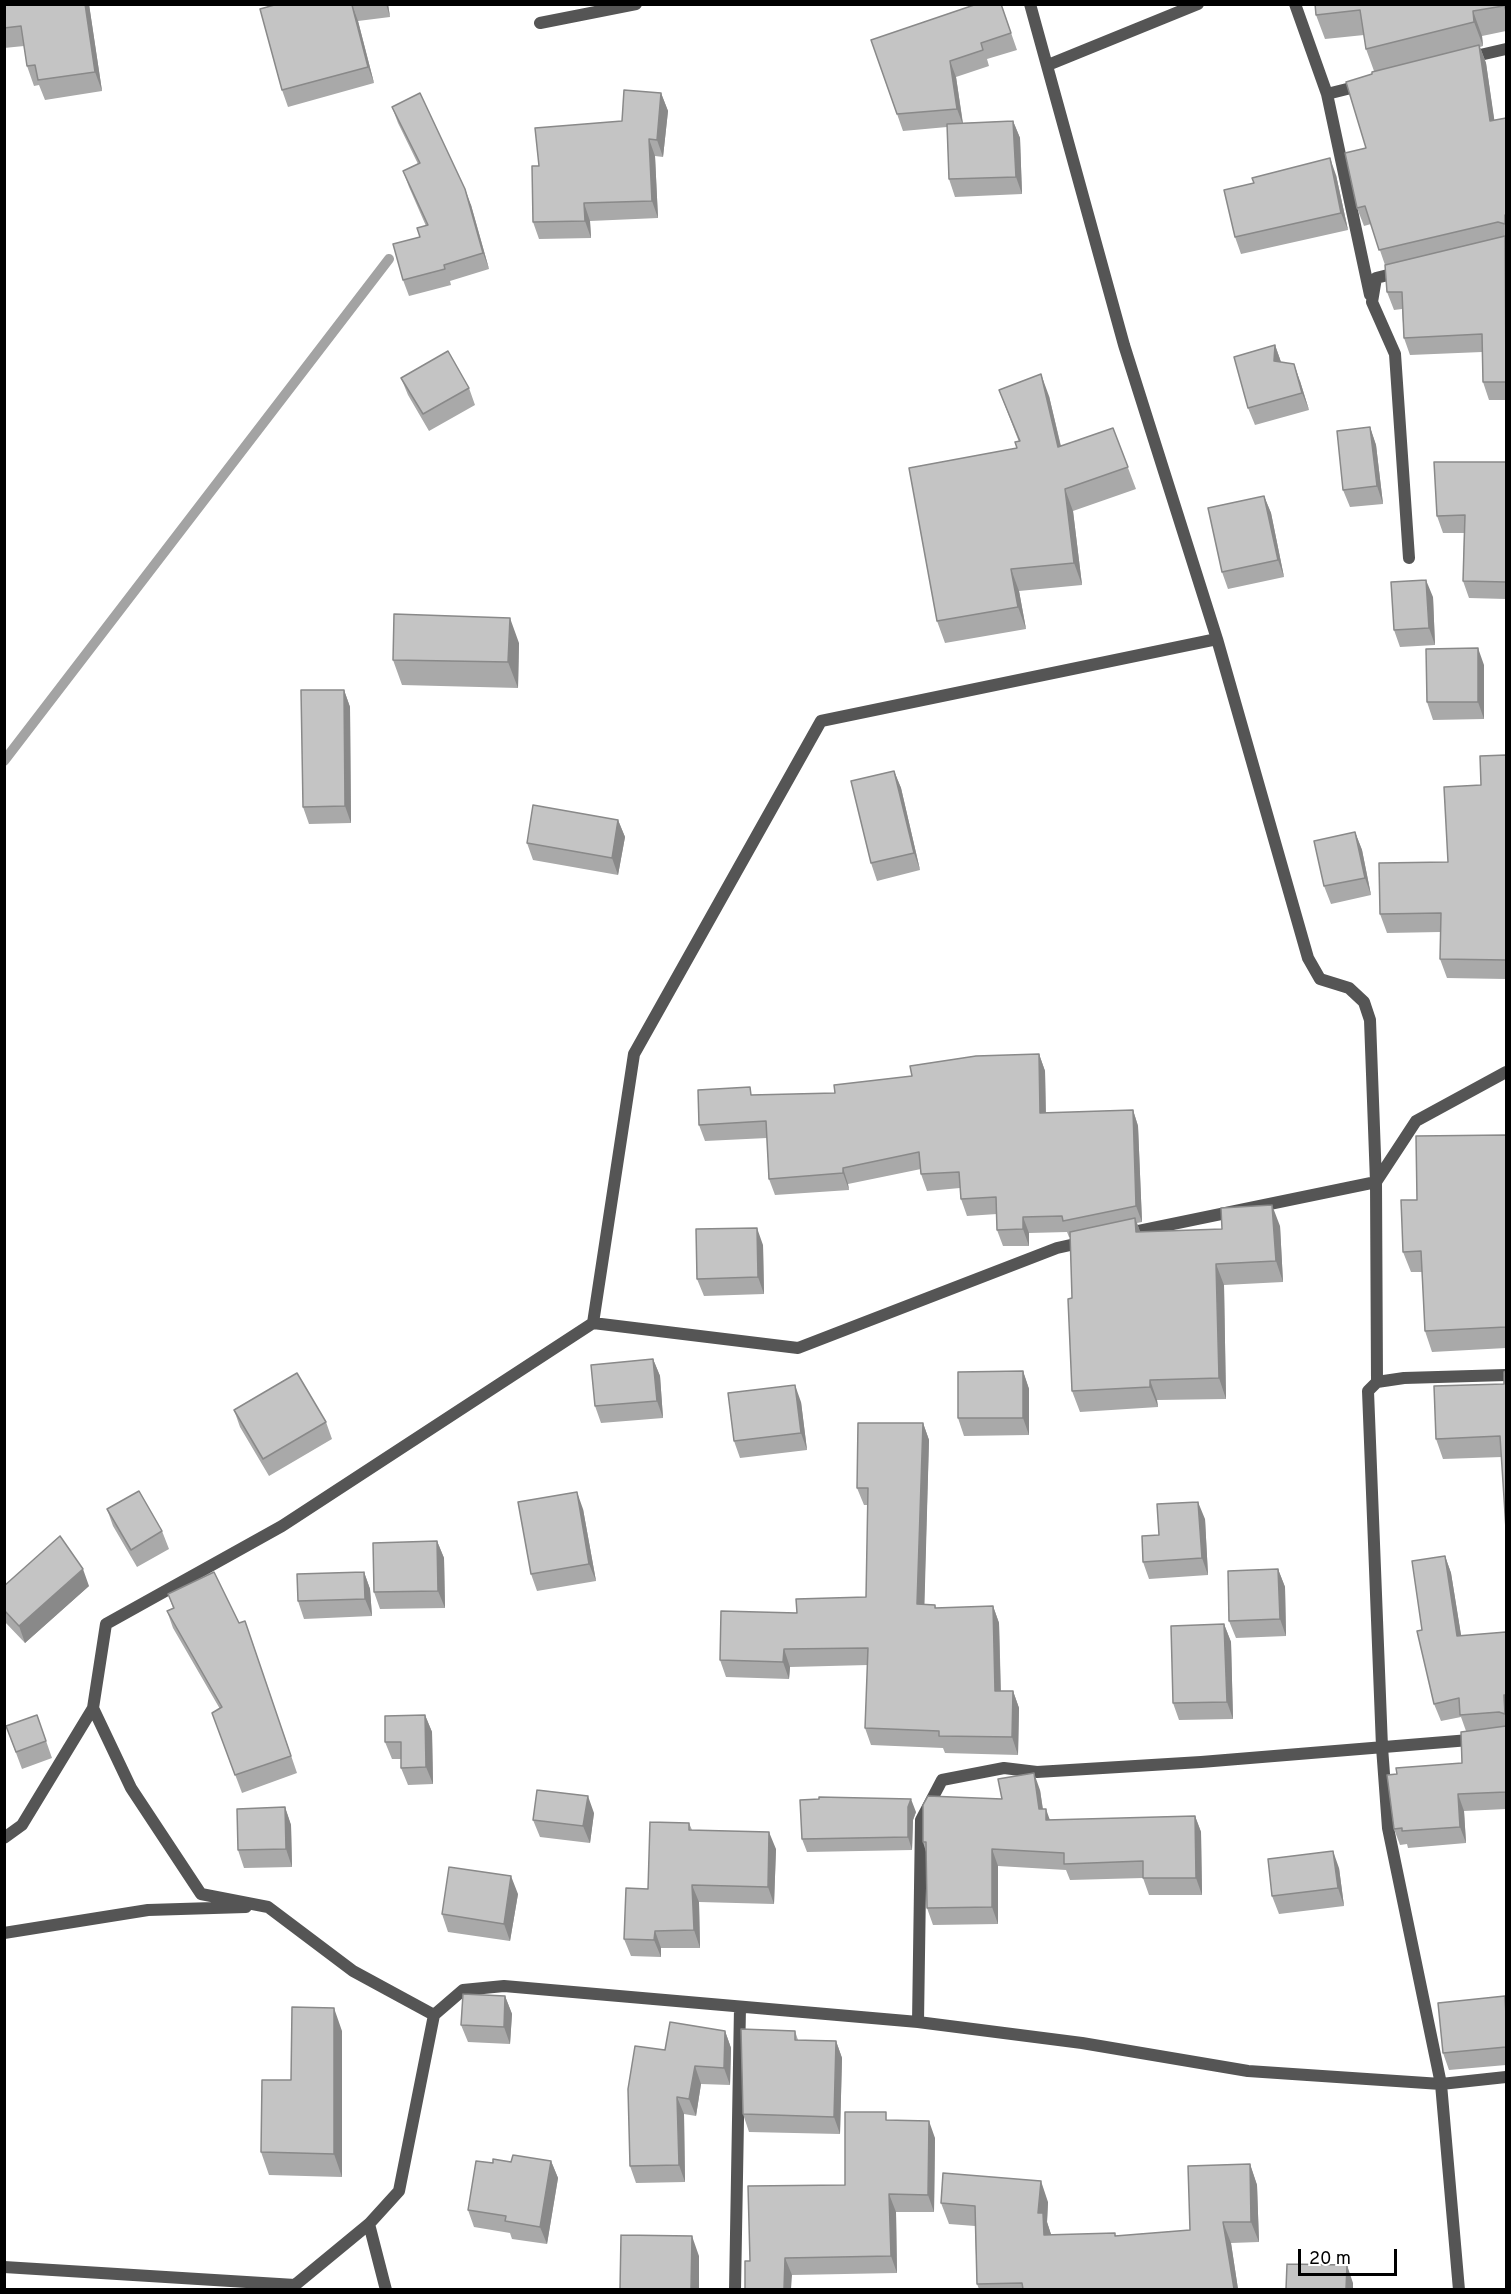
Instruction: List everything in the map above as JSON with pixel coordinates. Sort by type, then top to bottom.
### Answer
[{"type":"street","points":[[540,23],[636,4]]},
{"type":"street","points":[[1030,4],[1124,345],[1216,639],[1308,958],[1320,979],[1348,988],[1364,1002],[1370,1020],[1376,1182],[1377,1382]]},
{"type":"street","points":[[1048,65],[1198,4]]},
{"type":"street","points":[[1295,4],[1327,94],[1372,302],[1395,354],[1408,558]]},
{"type":"street","points":[[1450,63],[1506,48]]},
{"type":"street","points":[[1327,94],[1372,83]]},
{"type":"street","points":[[1372,302],[1376,278],[1409,270]]},
{"type":"street","points":[[593,1323],[634,1054],[821,721],[1216,639]]},
{"type":"street","points":[[1114,1236],[1376,1182],[1416,1121],[1506,1072]]},
{"type":"street","points":[[4,1838],[22,1825],[93,1708],[106,1624],[282,1527],[593,1323],[798,1348],[1057,1248],[1091,1240]]},
{"type":"street","points":[[1459,2289],[1441,2084],[1388,1828],[1382,1748],[1368,1391],[1377,1382],[1404,1378],[1506,1375]]},
{"type":"street","points":[[93,1708],[131,1788],[201,1894],[268,1907],[353,1971],[434,2015]]},
{"type":"street","points":[[918,2022],[921,1820],[942,1780],[1004,1768],[1037,1772],[1506,1737]]},
{"type":"street","points":[[4,1933],[148,1910],[268,1907]]},
{"type":"street","points":[[4,2267],[295,2285],[369,2224],[399,2191],[434,2015],[463,1990],[504,1986],[918,2022],[1082,2043],[1248,2071],[1441,2084],[1506,2077]]},
{"type":"street","points":[[735,2289],[740,2007]]},
{"type":"street","points":[[369,2224],[386,2289]]},
{"type":"building","points":[[4,4],[85,4],[95,72],[38,80],[35,65],[27,66],[21,26],[4,28]]},
{"type":"building","points":[[278,4],[354,4],[352,5],[368,67],[282,90],[260,9]]},
{"type":"building","points":[[977,4],[1001,4],[1011,33],[981,43],[983,50],[950,61],[957,109],[897,114],[871,40]]},
{"type":"building","points":[[1315,4],[1503,4],[1503,6],[1473,11],[1474,22],[1366,49],[1360,10],[1316,15]]},
{"type":"building","points":[[1479,45],[1490,121],[1506,118],[1505,224],[1498,222],[1379,250],[1365,206],[1357,208],[1345,153],[1366,148],[1346,82],[1372,74],[1372,72]]},
{"type":"building","points":[[624,90],[661,93],[657,140],[649,139],[652,201],[584,203],[585,221],[533,222],[532,166],[539,166],[535,128],[622,121]]},
{"type":"building","points":[[420,93],[465,189],[483,253],[444,265],[445,269],[403,280],[393,244],[420,237],[417,228],[428,225],[403,171],[420,163],[392,107]]},
{"type":"building","points":[[1013,121],[1016,177],[949,179],[947,124]]},
{"type":"building","points":[[1330,158],[1341,213],[1235,237],[1224,190],[1254,183],[1252,178]]},
{"type":"building","points":[[1505,236],[1506,382],[1483,382],[1482,334],[1404,338],[1402,292],[1387,292],[1385,265]]},
{"type":"building","points":[[1275,345],[1274,361],[1294,364],[1302,393],[1248,408],[1234,357]]},
{"type":"building","points":[[448,351],[469,388],[423,414],[401,378]]},
{"type":"building","points":[[1041,374],[1058,447],[1113,428],[1128,467],[1065,489],[1074,563],[1011,569],[1018,607],[937,621],[909,468],[1017,448],[1015,442],[1020,441],[999,390]]},
{"type":"building","points":[[1370,427],[1377,486],[1343,490],[1337,431]]},
{"type":"building","points":[[1434,462],[1506,462],[1506,582],[1463,581],[1465,515],[1437,516]]},
{"type":"building","points":[[1264,496],[1278,560],[1222,572],[1208,508]]},
{"type":"building","points":[[1426,580],[1429,628],[1394,630],[1391,582]]},
{"type":"building","points":[[394,614],[510,618],[508,662],[393,660]]},
{"type":"building","points":[[1478,648],[1478,702],[1427,702],[1426,649]]},
{"type":"building","points":[[301,690],[344,690],[345,806],[303,807]]},
{"type":"building","points":[[1506,755],[1506,960],[1440,959],[1441,913],[1380,914],[1379,863],[1448,862],[1444,787],[1481,785],[1480,756]]},
{"type":"building","points":[[894,771],[914,853],[871,863],[851,781]]},
{"type":"building","points":[[533,805],[618,820],[612,858],[527,843]]},
{"type":"building","points":[[1355,832],[1365,878],[1324,886],[1314,841]]},
{"type":"building","points":[[1039,1054],[1040,1113],[1133,1110],[1136,1206],[1063,1221],[1062,1216],[1023,1217],[1023,1229],[997,1230],[996,1197],[961,1199],[959,1172],[921,1174],[919,1152],[843,1168],[843,1173],[769,1179],[766,1121],[699,1125],[698,1090],[750,1087],[751,1095],[835,1093],[834,1085],[912,1076],[910,1066],[976,1056]]},
{"type":"building","points":[[1506,1135],[1506,1327],[1425,1331],[1421,1251],[1403,1252],[1401,1200],[1417,1200],[1416,1136]]},
{"type":"building","points":[[1272,1205],[1276,1261],[1216,1264],[1219,1378],[1150,1380],[1150,1387],[1072,1391],[1068,1299],[1072,1298],[1070,1232],[1135,1218],[1136,1232],[1222,1229],[1221,1208]]},
{"type":"building","points":[[757,1228],[758,1277],[697,1279],[696,1229]]},
{"type":"building","points":[[653,1359],[657,1401],[595,1406],[591,1365]]},
{"type":"building","points":[[1023,1371],[1023,1418],[958,1418],[958,1372]]},
{"type":"building","points":[[1506,1371],[1506,1529],[1500,1436],[1436,1439],[1434,1386],[1504,1384],[1504,1372]]},
{"type":"building","points":[[297,1373],[326,1422],[263,1459],[234,1410]]},
{"type":"building","points":[[795,1385],[801,1433],[734,1441],[728,1393]]},
{"type":"building","points":[[858,1423],[923,1423],[917,1604],[935,1605],[935,1608],[993,1606],[995,1691],[1013,1691],[1012,1737],[939,1736],[939,1731],[865,1728],[868,1648],[784,1649],[783,1662],[720,1660],[721,1611],[797,1613],[796,1599],[866,1597],[868,1488],[857,1488]]},
{"type":"building","points":[[139,1491],[162,1531],[131,1550],[107,1509]]},
{"type":"building","points":[[577,1492],[589,1564],[531,1574],[518,1502]]},
{"type":"building","points":[[1198,1502],[1202,1558],[1143,1562],[1142,1536],[1159,1535],[1157,1504]]},
{"type":"building","points":[[60,1536],[83,1569],[19,1626],[4,1610],[4,1586]]},
{"type":"building","points":[[437,1541],[438,1591],[374,1592],[373,1543]]},
{"type":"building","points":[[1445,1556],[1457,1636],[1506,1632],[1505,1714],[1499,1712],[1460,1715],[1459,1698],[1434,1704],[1417,1631],[1422,1630],[1412,1561]]},
{"type":"building","points":[[1278,1569],[1280,1619],[1229,1621],[1228,1571]]},
{"type":"building","points":[[214,1572],[239,1623],[245,1621],[291,1756],[235,1775],[212,1713],[222,1707],[167,1611],[174,1608],[168,1594]]},
{"type":"building","points":[[364,1572],[365,1599],[298,1601],[297,1574]]},
{"type":"building","points":[[1224,1624],[1227,1702],[1173,1703],[1171,1626]]},
{"type":"building","points":[[37,1715],[46,1741],[16,1752],[6,1726]]},
{"type":"building","points":[[425,1715],[426,1767],[401,1768],[401,1742],[385,1742],[385,1716]]},
{"type":"building","points":[[1506,1726],[1506,1792],[1458,1794],[1460,1827],[1402,1831],[1402,1828],[1394,1829],[1387,1775],[1397,1774],[1396,1768],[1462,1763],[1461,1732]]},
{"type":"building","points":[[1034,1773],[1039,1809],[1046,1809],[1046,1820],[1195,1816],[1196,1878],[1143,1878],[1143,1861],[1064,1864],[1064,1853],[992,1849],[992,1907],[927,1908],[923,1805],[928,1796],[1002,1799],[998,1779]]},
{"type":"building","points":[[537,1790],[588,1796],[583,1826],[533,1820]]},
{"type":"building","points":[[819,1797],[911,1799],[908,1807],[908,1837],[802,1839],[800,1800],[819,1799]]},
{"type":"building","points":[[285,1807],[286,1849],[238,1850],[237,1809]]},
{"type":"building","points":[[650,1822],[689,1823],[689,1830],[769,1832],[768,1887],[692,1885],[694,1930],[655,1931],[654,1940],[624,1939],[626,1888],[648,1889]]},
{"type":"building","points":[[1333,1851],[1338,1888],[1272,1896],[1268,1859]]},
{"type":"building","points":[[449,1867],[511,1876],[504,1924],[442,1914]]},
{"type":"building","points":[[463,1994],[505,1996],[504,2027],[461,2025]]},
{"type":"building","points":[[1505,1996],[1506,2047],[1443,2053],[1438,2003]]},
{"type":"building","points":[[292,2007],[334,2008],[334,2154],[261,2152],[262,2080],[291,2080]]},
{"type":"building","points":[[670,2022],[725,2031],[724,2068],[695,2066],[689,2099],[677,2097],[679,2165],[630,2166],[628,2089],[635,2046],[665,2050]]},
{"type":"building","points":[[741,2029],[795,2031],[795,2040],[836,2041],[834,2117],[743,2114]]},
{"type":"building","points":[[845,2112],[886,2112],[886,2120],[929,2121],[928,2195],[889,2194],[891,2256],[785,2258],[784,2289],[745,2289],[745,2261],[750,2261],[748,2186],[845,2185]]},
{"type":"building","points":[[513,2155],[551,2161],[540,2227],[505,2221],[506,2216],[468,2210],[476,2161],[493,2163],[493,2159],[511,2162]]},
{"type":"building","points":[[1250,2164],[1251,2222],[1223,2222],[1234,2289],[1023,2289],[1022,2283],[977,2284],[975,2206],[941,2203],[943,2173],[1041,2181],[1038,2213],[1043,2213],[1044,2235],[1115,2233],[1115,2236],[1190,2230],[1188,2166]]},
{"type":"building","points":[[621,2235],[692,2236],[691,2289],[620,2289]]},
{"type":"building","points":[[1287,2264],[1347,2265],[1346,2289],[1286,2289]]},
{"type":"waterway","points":[[4,761],[389,259]]}]
